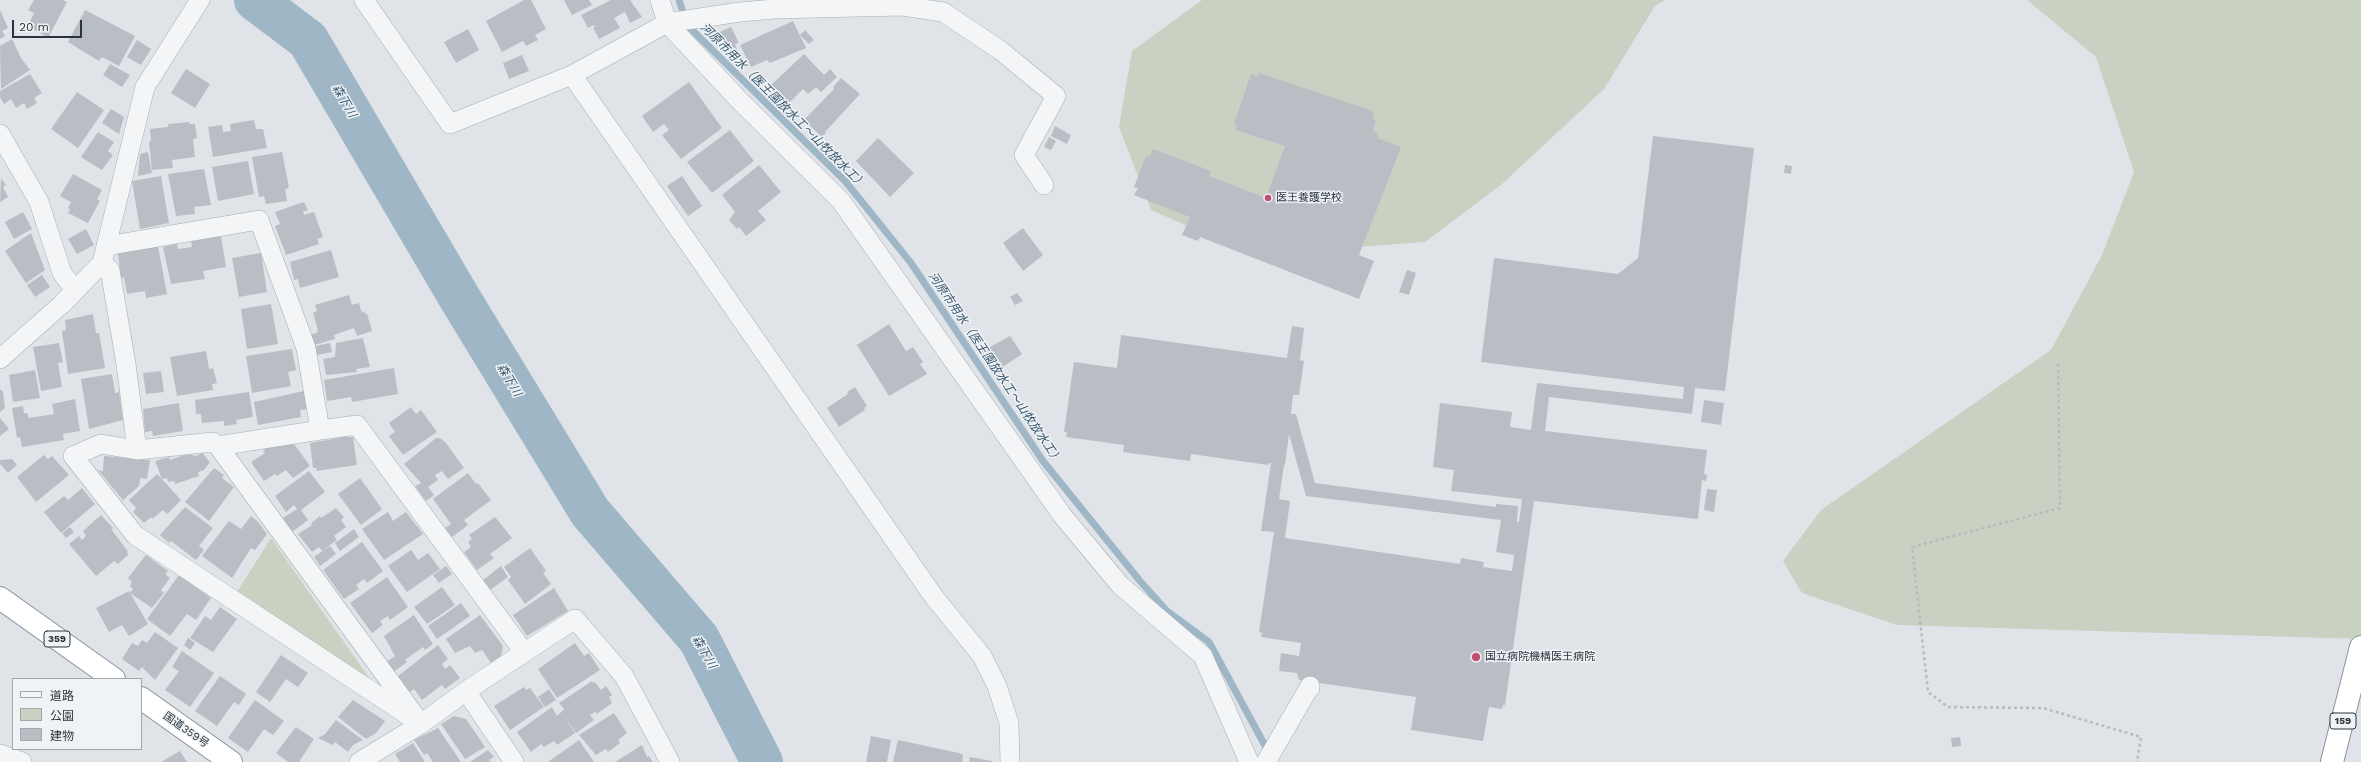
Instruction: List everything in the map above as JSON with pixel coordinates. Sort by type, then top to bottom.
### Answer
[{"type":"highway","name":"359","points":[[0,598],[113,678]]},
{"type":"highway","name":"159","points":[[2332,762],[2354,681],[2361,647]]},
{"type":"highway","name":"国道359号","points":[[142,699],[231,762]]},
{"type":"street","points":[[0,359],[75,290],[104,254],[145,87],[182,26],[200,0]]},
{"type":"street","points":[[364,0],[450,124],[572,75],[679,21],[740,12],[774,10],[902,6],[943,12],[1000,50],[1056,96],[1024,155],[1044,185]]},
{"type":"street","points":[[660,0],[679,21],[739,100],[841,201],[1062,515],[1120,585],[1203,656],[1249,762]]},
{"type":"street","points":[[572,75],[934,597],[982,656],[997,686],[1009,723],[1010,762]]},
{"type":"street","points":[[0,134],[39,202],[62,273],[75,290]]},
{"type":"street","points":[[104,254],[259,220],[306,348],[320,430]]},
{"type":"street","points":[[104,254],[110,270],[126,364],[137,450]]},
{"type":"street","points":[[218,446],[357,425],[524,652]]},
{"type":"street","points":[[213,442],[218,446],[421,724],[135,536],[72,456],[101,444],[137,450],[213,442]]},
{"type":"street","points":[[359,762],[421,724],[466,691],[576,619],[624,676],[670,762]]},
{"type":"street","points":[[1266,762],[1310,686],[1310,688]]},
{"type":"street","points":[[466,691],[514,762]]},
{"type":"street","points":[[0,754],[22,762]]},
{"type":"path","points":[[2058,364],[2060,508],[1912,547],[1928,692],[1948,707],[2043,708],[2141,737],[2137,761]]},
{"type":"green space","points":[[1202,0],[1665,0],[1655,6],[1604,89],[1502,184],[1425,242],[1253,255],[1151,210],[1119,127],[1132,51]]},
{"type":"green space","points":[[2027,0],[2361,0],[2361,639],[1897,625],[1802,593],[1783,561],[1821,510],[2051,350],[2102,255],[2134,172],[2096,57]]},
{"type":"green space","points":[[271,538],[374,685],[237,592]]},
{"type":"building","points":[[34,0],[63,0],[67,2],[48,38],[32,28],[35,24],[30,21],[34,13],[28,10]]},
{"type":"building","points":[[524,0],[531,0],[546,29],[535,35],[538,40],[526,46],[523,41],[502,52],[486,21]]},
{"type":"building","points":[[564,0],[589,0],[592,5],[572,15]]},
{"type":"building","points":[[611,0],[630,0],[642,17],[630,23],[625,12],[614,18],[620,28],[599,39],[593,28],[595,27],[594,25],[588,28],[581,15]]},
{"type":"building","points":[[0,10],[8,28],[2,31],[5,36],[0,39]]},
{"type":"building","points":[[85,10],[135,36],[119,66],[102,57],[99,61],[68,42]]},
{"type":"building","points":[[793,21],[806,48],[770,63],[767,60],[751,67],[740,45]]},
{"type":"building","points":[[731,27],[739,43],[735,44],[738,52],[730,55],[718,33]]},
{"type":"building","points":[[468,29],[479,50],[456,63],[444,42]]},
{"type":"building","points":[[805,30],[814,40],[809,44],[800,35]]},
{"type":"building","points":[[12,39],[21,58],[30,70],[1,89],[0,46]]},
{"type":"building","points":[[137,40],[151,49],[141,65],[127,57]]},
{"type":"building","points":[[804,54],[824,75],[830,69],[837,77],[821,92],[816,87],[808,94],[803,89],[787,105],[769,87]]},
{"type":"building","points":[[522,55],[529,71],[509,79],[503,63]]},
{"type":"building","points":[[110,64],[130,75],[122,87],[103,75]]},
{"type":"building","points":[[186,69],[210,84],[195,108],[171,93]]},
{"type":"building","points":[[1259,73],[1370,110],[1374,113],[1372,119],[1376,121],[1373,131],[1378,133],[1377,138],[1401,147],[1359,255],[1374,261],[1359,299],[1200,237],[1198,241],[1182,235],[1190,217],[1134,195],[1138,188],[1134,187],[1146,156],[1149,157],[1153,149],[1211,171],[1209,176],[1266,198],[1285,146],[1236,130],[1237,125],[1234,124],[1251,74],[1258,77]]},
{"type":"building","points":[[30,74],[42,93],[34,98],[37,103],[27,109],[24,103],[16,108],[11,99],[4,104],[0,97],[0,91]]},
{"type":"building","points":[[841,78],[860,94],[822,137],[804,120],[834,89],[833,87]]},
{"type":"building","points":[[689,82],[722,128],[681,159],[662,135],[669,130],[664,124],[653,132],[642,116]]},
{"type":"building","points":[[77,92],[104,110],[78,148],[51,129]]},
{"type":"building","points":[[111,109],[124,117],[119,134],[102,123]]},
{"type":"building","points":[[254,120],[256,129],[263,129],[267,148],[213,157],[208,127],[222,125],[223,132],[231,131],[230,124]]},
{"type":"building","points":[[189,122],[189,124],[195,124],[197,138],[193,139],[195,157],[172,160],[173,168],[152,170],[149,142],[151,141],[150,129],[168,127],[168,124]]},
{"type":"building","points":[[1055,126],[1071,135],[1067,144],[1051,136]]},
{"type":"building","points":[[730,130],[754,161],[712,193],[687,162]]},
{"type":"building","points":[[98,132],[114,142],[108,151],[113,155],[102,170],[81,157]]},
{"type":"building","points":[[1653,136],[1754,148],[1725,391],[1695,388],[1692,414],[1549,397],[1545,431],[1707,450],[1704,474],[1707,475],[1706,481],[1702,480],[1698,519],[1534,501],[1505,705],[1503,705],[1502,709],[1489,707],[1483,741],[1411,730],[1416,697],[1299,680],[1297,673],[1279,671],[1281,653],[1299,656],[1301,643],[1261,637],[1262,633],[1259,632],[1274,532],[1261,531],[1271,463],[1268,465],[1191,454],[1190,461],[1123,452],[1124,445],[1066,437],[1067,432],[1064,432],[1074,362],[1117,368],[1121,335],[1287,358],[1292,326],[1304,328],[1300,360],[1304,361],[1299,395],[1293,395],[1291,414],[1296,414],[1315,483],[1496,507],[1496,504],[1518,506],[1517,522],[1519,522],[1522,499],[1451,491],[1454,470],[1433,467],[1440,403],[1512,412],[1510,427],[1531,430],[1537,383],[1683,399],[1684,387],[1481,362],[1494,258],[1618,274],[1638,258]],"holes":[[[1289,434],[1306,496],[1501,520],[1496,552],[1514,555],[1512,571],[1483,567],[1484,562],[1461,558],[1460,564],[1285,538],[1290,501],[1279,499],[1284,465],[1280,464],[1285,465]]]},
{"type":"building","points":[[1049,137],[1056,141],[1051,150],[1044,147]]},
{"type":"building","points":[[878,138],[914,173],[890,197],[856,161]]},
{"type":"building","points":[[148,152],[152,173],[138,176],[140,154]]},
{"type":"building","points":[[282,152],[289,188],[285,189],[287,201],[266,204],[264,196],[259,197],[252,157]]},
{"type":"building","points":[[248,161],[254,194],[218,201],[212,167]]},
{"type":"building","points":[[759,165],[781,192],[758,211],[766,220],[746,236],[739,227],[737,229],[729,220],[735,212],[722,195]]},
{"type":"building","points":[[1785,165],[1792,166],[1791,174],[1784,173]]},
{"type":"building","points":[[204,169],[211,205],[194,207],[195,214],[176,216],[168,174]]},
{"type":"building","points":[[73,174],[102,190],[97,199],[100,201],[88,223],[68,213],[70,210],[68,208],[71,202],[60,196]]},
{"type":"building","points":[[161,176],[169,223],[140,229],[132,181]]},
{"type":"building","points":[[682,176],[702,206],[688,216],[667,186]]},
{"type":"building","points":[[1,178],[6,185],[3,187],[8,197],[0,202]]},
{"type":"building","points":[[304,202],[308,210],[303,212],[304,215],[314,212],[323,237],[317,239],[319,244],[286,255],[275,226],[280,224],[275,212]]},
{"type":"building","points":[[23,212],[32,229],[14,239],[5,222]]},
{"type":"building","points":[[1023,228],[1043,255],[1023,271],[1003,243]]},
{"type":"building","points":[[86,229],[94,245],[77,254],[68,239]]},
{"type":"building","points":[[31,233],[45,270],[26,283],[5,251]]},
{"type":"building","points":[[221,236],[226,267],[203,271],[205,279],[171,284],[163,247],[177,244],[178,249],[192,247],[191,241]]},
{"type":"building","points":[[158,246],[167,294],[146,298],[145,291],[127,294],[124,277],[121,278],[118,253]]},
{"type":"building","points":[[331,250],[339,277],[300,288],[298,279],[294,280],[290,262]]},
{"type":"building","points":[[261,253],[267,292],[239,297],[232,258]]},
{"type":"building","points":[[1407,270],[1416,273],[1409,295],[1399,292]]},
{"type":"building","points":[[42,275],[50,287],[35,297],[27,285]]},
{"type":"building","points":[[1017,293],[1023,301],[1015,305],[1010,297]]},
{"type":"building","points":[[349,295],[352,305],[359,303],[361,311],[367,314],[372,331],[357,336],[354,328],[334,335],[335,339],[314,345],[311,334],[317,333],[318,330],[313,313],[317,311],[315,305]]},
{"type":"building","points":[[271,304],[278,344],[247,349],[241,309]]},
{"type":"building","points":[[93,314],[96,333],[99,333],[105,368],[68,374],[62,331],[66,330],[65,320]]},
{"type":"building","points":[[889,324],[906,351],[913,347],[923,362],[920,364],[927,374],[889,396],[857,345]]},
{"type":"building","points":[[1010,336],[1022,354],[995,372],[992,368],[990,369],[982,357],[981,352]]},
{"type":"building","points":[[363,338],[370,367],[356,369],[357,372],[326,375],[323,359],[335,357],[336,343]]},
{"type":"building","points":[[59,343],[63,362],[58,363],[62,387],[41,391],[33,347]]},
{"type":"building","points":[[330,343],[332,352],[317,355],[315,346]]},
{"type":"building","points":[[292,349],[296,370],[288,372],[291,386],[252,393],[246,356]]},
{"type":"building","points":[[206,351],[209,369],[213,368],[217,383],[212,384],[213,390],[177,396],[170,357]]},
{"type":"building","points":[[394,368],[398,394],[352,402],[351,397],[327,401],[324,380]]},
{"type":"building","points":[[35,370],[40,398],[13,402],[9,375]]},
{"type":"building","points":[[161,371],[164,392],[146,394],[143,373]]},
{"type":"building","points":[[112,374],[115,393],[119,392],[123,420],[89,429],[81,379]]},
{"type":"building","points":[[855,387],[867,406],[864,408],[865,410],[839,427],[827,408],[848,394],[847,392]]},
{"type":"building","points":[[0,389],[3,392],[5,408],[0,412]]},
{"type":"building","points":[[304,391],[308,409],[300,410],[301,417],[258,425],[254,402]]},
{"type":"building","points":[[249,392],[253,417],[236,420],[237,424],[224,426],[224,421],[202,423],[201,414],[196,414],[195,400]]},
{"type":"building","points":[[75,399],[80,431],[63,434],[64,440],[22,447],[20,437],[17,438],[12,408],[23,406],[24,413],[27,413],[29,418],[54,414],[52,404]]},
{"type":"building","points":[[1704,400],[1724,403],[1721,425],[1701,422]]},
{"type":"building","points":[[179,403],[183,431],[153,436],[152,431],[145,432],[143,409]]},
{"type":"building","points":[[411,407],[416,414],[421,410],[437,432],[403,455],[389,436],[395,432],[389,423]]},
{"type":"building","points":[[0,418],[9,429],[0,436]]},
{"type":"building","points":[[344,437],[353,437],[357,465],[316,471],[317,468],[313,468],[310,443]]},
{"type":"building","points":[[436,438],[440,438],[446,443],[464,468],[448,479],[442,471],[435,475],[438,480],[428,487],[434,495],[426,501],[415,486],[421,483],[404,464]]},
{"type":"building","points":[[294,444],[310,466],[293,478],[286,470],[277,476],[275,474],[264,481],[251,462],[265,453],[263,451],[267,448]]},
{"type":"building","points":[[202,453],[210,462],[204,470],[198,472],[199,476],[175,484],[174,481],[168,482],[167,478],[162,479],[155,461],[169,457],[170,460],[187,454],[196,456]]},
{"type":"building","points":[[44,455],[48,459],[52,456],[69,475],[36,502],[17,477]]},
{"type":"building","points":[[104,456],[150,460],[147,479],[140,478],[139,486],[123,500],[98,470],[103,471]]},
{"type":"building","points":[[12,459],[17,465],[8,473],[0,464],[0,460]]},
{"type":"building","points":[[214,468],[224,475],[222,478],[234,487],[209,521],[185,502]]},
{"type":"building","points":[[309,471],[325,492],[301,510],[308,520],[292,532],[283,518],[297,509],[294,505],[286,512],[275,496]]},
{"type":"building","points":[[468,473],[491,500],[464,520],[468,525],[452,537],[445,528],[451,524],[433,499]]},
{"type":"building","points":[[157,474],[181,500],[167,514],[163,510],[152,519],[151,517],[144,523],[133,512],[136,508],[129,500]]},
{"type":"building","points":[[360,478],[382,509],[361,525],[338,494]]},
{"type":"building","points":[[82,488],[95,504],[61,533],[44,512],[64,496],[68,500]]},
{"type":"building","points":[[1707,489],[1717,490],[1714,512],[1704,510]]},
{"type":"building","points":[[185,507],[213,528],[199,546],[204,550],[196,560],[171,541],[169,543],[160,535]]},
{"type":"building","points":[[336,508],[344,517],[341,520],[346,527],[334,536],[337,540],[322,551],[319,547],[312,552],[298,534],[312,525],[311,523],[320,516],[321,518]]},
{"type":"building","points":[[388,512],[393,521],[406,512],[423,534],[384,560],[362,529]]},
{"type":"building","points":[[101,515],[113,528],[111,529],[127,550],[128,555],[118,564],[114,561],[96,576],[69,544],[79,536],[82,540],[86,536],[83,531]]},
{"type":"building","points":[[251,516],[258,522],[267,534],[255,550],[251,548],[232,578],[202,556],[229,521],[241,529]]},
{"type":"building","points":[[495,517],[512,538],[490,554],[494,558],[477,570],[464,552],[471,547],[468,542],[472,539],[469,535]]},
{"type":"building","points":[[70,527],[74,532],[66,538],[62,533]]},
{"type":"building","points":[[354,529],[359,537],[340,551],[335,543]]},
{"type":"building","points":[[362,542],[383,571],[367,583],[364,579],[356,585],[359,589],[344,599],[323,570]]},
{"type":"building","points":[[330,546],[336,554],[320,566],[314,557]]},
{"type":"building","points":[[530,548],[546,571],[543,573],[551,584],[525,604],[508,580],[511,577],[504,567]]},
{"type":"building","points":[[411,550],[418,560],[428,553],[440,569],[407,592],[388,566]]},
{"type":"building","points":[[146,555],[168,571],[165,574],[170,578],[161,590],[164,593],[152,608],[130,593],[133,589],[130,586],[132,582],[128,578]]},
{"type":"building","points":[[446,566],[452,574],[439,583],[433,575]]},
{"type":"building","points":[[501,566],[508,577],[490,590],[483,580]]},
{"type":"building","points":[[179,575],[211,598],[196,620],[187,614],[170,636],[147,619]]},
{"type":"building","points":[[387,577],[408,607],[390,620],[388,616],[380,621],[383,625],[372,633],[350,603]]},
{"type":"building","points":[[442,587],[455,605],[427,624],[414,607]]},
{"type":"building","points":[[554,588],[568,611],[527,636],[513,615]]},
{"type":"building","points":[[129,591],[148,624],[129,636],[122,625],[109,632],[96,608]]},
{"type":"building","points":[[461,603],[470,616],[437,639],[428,626]]},
{"type":"building","points":[[220,607],[237,619],[213,652],[190,638],[205,616],[211,620]]},
{"type":"building","points":[[414,615],[433,644],[425,650],[423,647],[405,660],[407,662],[392,673],[385,663],[395,656],[384,636]]},
{"type":"building","points":[[480,615],[503,646],[501,656],[491,663],[482,650],[475,653],[470,646],[455,653],[446,639]]},
{"type":"building","points":[[155,632],[178,648],[155,680],[142,667],[139,671],[122,659],[132,643],[138,646],[142,640],[147,643]]},
{"type":"building","points":[[188,638],[195,643],[190,650],[184,645]]},
{"type":"building","points":[[575,643],[584,656],[589,653],[600,670],[557,698],[538,669]]},
{"type":"building","points":[[438,645],[448,659],[442,664],[445,669],[450,665],[460,678],[445,689],[442,685],[422,700],[414,689],[410,692],[398,676]]},
{"type":"building","points":[[182,651],[214,673],[190,707],[165,690],[179,671],[172,667]]},
{"type":"building","points":[[281,655],[308,673],[298,687],[286,679],[270,702],[256,692]]},
{"type":"building","points":[[220,676],[246,694],[239,705],[234,702],[217,726],[195,711]]},
{"type":"building","points":[[592,681],[593,683],[595,682],[601,690],[606,686],[612,695],[609,697],[612,703],[597,714],[595,712],[590,715],[594,720],[576,733],[563,714],[575,733],[557,745],[554,741],[544,747],[541,744],[531,752],[517,732],[552,707],[557,716],[564,709],[559,703]]},
{"type":"building","points":[[524,687],[526,690],[530,688],[544,707],[510,730],[494,706]]},
{"type":"building","points":[[549,689],[556,700],[545,707],[538,697]]},
{"type":"building","points":[[255,700],[284,721],[273,735],[264,729],[248,752],[228,738]]},
{"type":"building","points":[[353,700],[385,721],[376,733],[366,739],[338,717]]},
{"type":"building","points":[[614,713],[627,733],[618,740],[620,743],[608,752],[606,749],[596,755],[579,735]]},
{"type":"building","points":[[454,716],[466,719],[485,747],[465,759],[441,724]]},
{"type":"building","points":[[336,720],[363,740],[353,745],[348,752],[335,742],[333,745],[318,738],[325,734]]},
{"type":"building","points":[[296,727],[314,739],[299,762],[288,762],[276,753]]},
{"type":"building","points":[[438,728],[461,762],[433,762],[427,753],[424,755],[414,740]]},
{"type":"building","points":[[871,736],[891,740],[887,762],[866,762]]},
{"type":"building","points":[[1960,737],[1961,746],[1952,747],[1951,738]]},
{"type":"building","points":[[579,740],[594,762],[548,762]]},
{"type":"building","points":[[898,740],[959,753],[963,755],[962,762],[893,762]]},
{"type":"building","points":[[413,743],[425,762],[400,762],[395,754]]},
{"type":"building","points":[[642,745],[647,757],[649,756],[653,762],[615,762]]},
{"type":"building","points":[[488,750],[494,757],[489,760],[491,762],[470,762]]},
{"type":"building","points":[[180,751],[187,762],[161,762]]},
{"type":"building","points":[[970,757],[992,761],[992,762],[969,762]]},
{"type":"waterway","name":"森下川","points":[[255,0],[308,40],[459,297],[590,512],[699,639],[762,762]]},
{"type":"waterway","name":"河原市用水（医王園放水工～山牧放水工）","points":[[679,0],[687,25],[846,182],[911,263],[1043,461],[1140,581],[1167,611],[1209,642],[1269,753]]},
{"type":"place","name":"医王養護学校","points":[[1268,198]]},
{"type":"place","name":"国立病院機構医王病院","points":[[1476,657]]}]
